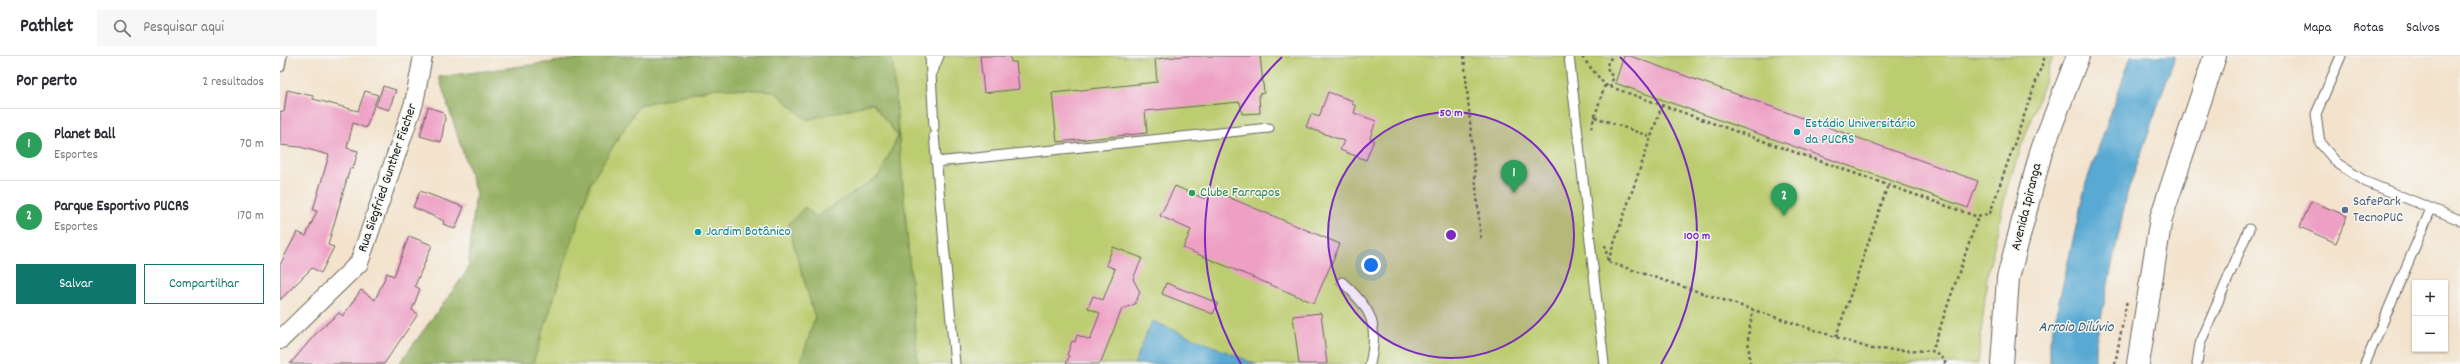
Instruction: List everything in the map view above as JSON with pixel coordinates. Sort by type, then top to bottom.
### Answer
[{"type":"main road","name":"Avenida Ipiranga","points":[[2002,364],[2008,278],[2041,152],[2078,56]]},
{"type":"main road","points":[[2138,364],[2162,218],[2215,56]]},
{"type":"street","name":"Rua Siegfried Gunther Fischer","points":[[280,340],[359,263],[414,103],[423,56]]},
{"type":"lane","points":[[280,67],[282,56]]},
{"type":"lane","points":[[930,56],[936,162],[955,364]]},
{"type":"lane","points":[[932,74],[939,56]]},
{"type":"lane","points":[[1569,56],[1604,364]]},
{"type":"lane","points":[[2341,56],[2316,114],[2320,143],[2336,163],[2366,182],[2460,220]]},
{"type":"lane","points":[[936,162],[1269,128]]},
{"type":"lane","points":[[2365,364],[2431,209]]},
{"type":"lane","points":[[2196,364],[2200,344],[2249,229]]},
{"type":"lane","points":[[1342,282],[1360,297],[1372,316],[1375,341],[1370,364]]},
{"type":"path","points":[[1464,56],[1481,241]]},
{"type":"path","points":[[1610,87],[1613,78],[1607,68],[1608,62],[1613,56]]},
{"type":"path","points":[[1582,57],[1605,85],[1978,218],[1990,213],[2045,56]]},
{"type":"path","points":[[1590,130],[1605,85]]},
{"type":"path","points":[[1606,269],[1662,105]]},
{"type":"path","points":[[1595,116],[1651,137]]},
{"type":"path","points":[[1836,337],[1888,186]]},
{"type":"path","points":[[1932,351],[1978,218]]},
{"type":"path","points":[[1604,240],[1608,262]]},
{"type":"path","points":[[1608,262],[1872,349],[1932,351],[1945,360],[1945,364]]},
{"type":"path","points":[[1750,364],[1748,337],[1753,309]]},
{"type":"green space","points":[[600,56],[2053,56],[2007,188],[1987,277],[1978,364],[399,364],[468,270],[476,193],[439,77]]},
{"type":"green space","points":[[600,56],[892,56],[918,364],[800,364],[815,318],[788,225],[805,207],[816,217],[879,176],[898,136],[872,103],[807,120],[774,91],[717,88],[639,105],[591,182],[533,364],[399,364],[468,270],[476,193],[439,77]]},
{"type":"water","name":"Arroio Dilúvio","points":[[2131,56],[2175,56],[2127,194],[2095,346],[2095,364],[2050,364],[2050,341],[2086,183]]},
{"type":"water","points":[[1152,321],[1256,364],[1134,364]]},
{"type":"building","points":[[980,56],[1010,56],[1011,62],[1016,62],[1019,89],[984,93]]},
{"type":"building","points":[[1184,56],[1260,56],[1264,93],[1259,94],[1260,113],[1242,114],[1240,102],[1145,111],[1147,133],[1057,142],[1052,93],[1157,82],[1155,59]]},
{"type":"building","name":"Estádio Universitário da PUCRS","points":[[1624,56],[1630,56],[1978,181],[1968,208],[1615,83]]},
{"type":"building","points":[[383,86],[396,90],[389,110],[376,106]]},
{"type":"building","points":[[287,90],[313,96],[313,99],[358,111],[365,91],[378,95],[366,128],[353,123],[347,148],[358,151],[353,169],[350,168],[328,245],[334,247],[321,273],[312,268],[280,300],[280,265],[297,232],[306,236],[317,211],[313,210],[329,155],[300,147],[280,145],[280,111],[284,112]]},
{"type":"building","points":[[1328,92],[1353,101],[1352,104],[1356,106],[1354,113],[1376,121],[1370,138],[1374,140],[1366,160],[1340,150],[1344,141],[1306,127],[1311,114],[1319,117]]},
{"type":"building","points":[[428,107],[443,112],[445,119],[441,142],[420,136]]},
{"type":"building","points":[[1175,186],[1205,199],[1209,189],[1340,244],[1314,303],[1183,248],[1191,230],[1160,216]]},
{"type":"building","points":[[420,191],[464,207],[455,229],[443,224],[444,221],[413,207]]},
{"type":"building","points":[[2311,201],[2347,216],[2336,243],[2300,227]]},
{"type":"building","points":[[409,236],[432,245],[415,286],[420,289],[412,310],[418,314],[384,364],[290,364],[319,330],[339,313],[343,316],[361,290],[375,300],[387,273],[394,276]]},
{"type":"building","points":[[1113,247],[1142,258],[1133,279],[1140,292],[1135,304],[1122,309],[1100,364],[1066,364],[1069,356],[1067,355],[1072,341],[1075,342],[1077,335],[1090,340],[1100,313],[1088,308],[1093,296],[1103,300],[1115,269],[1106,265]]},
{"type":"building","points":[[1166,283],[1218,303],[1213,314],[1162,294]]},
{"type":"building","points":[[1321,313],[1327,364],[1299,364],[1293,316]]},
{"type":"place","name":"Estádio Universitário da PUCRS","points":[[1797,132]]},
{"type":"place","name":"Clube Farrapos","points":[[1192,193]]},
{"type":"place","name":"Planet Ball","points":[[1514,193]]},
{"type":"place","name":"SafePark TecnoPUC","points":[[2345,210]]},
{"type":"place","name":"Parque Esportivo PUCRS","points":[[1784,216]]},
{"type":"place","name":"Jardim Botânico","points":[[698,232]]}]
